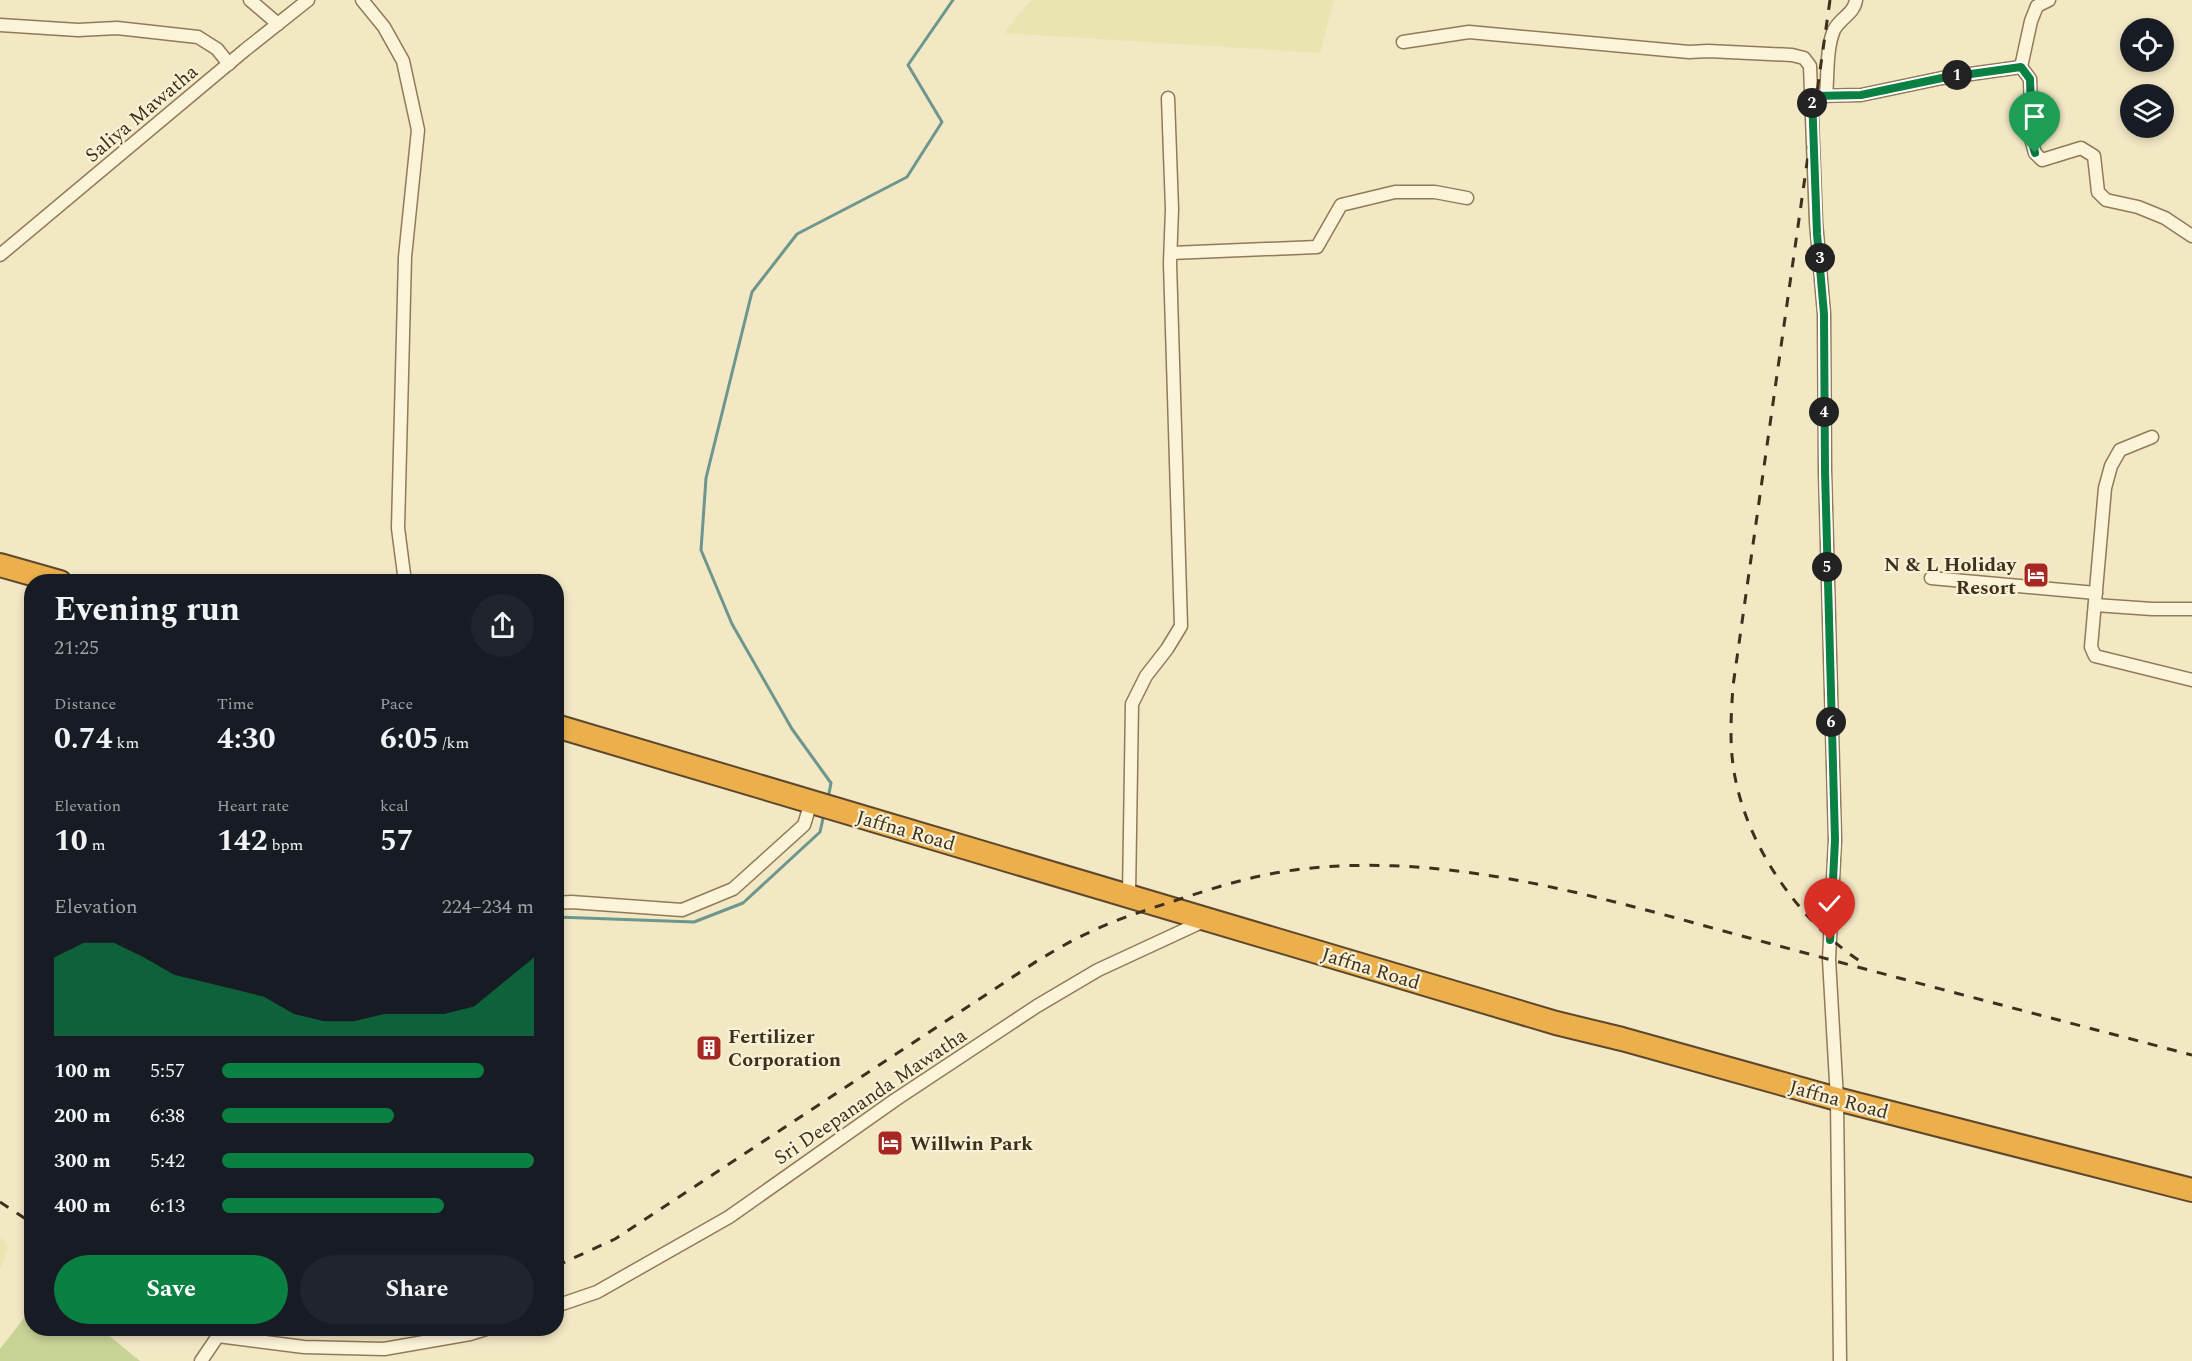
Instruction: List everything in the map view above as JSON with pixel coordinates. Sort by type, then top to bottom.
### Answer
[{"type":"highway","points":[[0,565],[30,574]]},
{"type":"highway","name":"Jaffna Road","points":[[564,728],[1556,1023],[1837,1099],[2192,1190]]},
{"type":"street","points":[[250,0],[278,24]]},
{"type":"street","name":"Saliya Mawatha","points":[[0,255],[308,0]]},
{"type":"street","points":[[362,0],[384,27],[403,62],[417,130],[405,257],[398,528],[404,574]]},
{"type":"street","points":[[1826,96],[1834,30],[1855,8],[1856,0]]},
{"type":"street","points":[[2049,0],[2037,6],[2031,21],[2021,67],[2030,79],[2032,142],[2035,153],[2042,160],[2080,148],[2094,156],[2098,192],[2106,200],[2138,207],[2165,218],[2192,236]]},
{"type":"street","points":[[0,25],[78,30],[117,28],[198,37],[217,49],[229,64]]},
{"type":"street","points":[[1403,42],[1469,32],[1689,52],[1797,56],[1804,58],[1810,66],[1817,234],[1824,314],[1825,494],[1835,840],[1829,959],[1837,1099],[1840,1361]]},
{"type":"street","points":[[1812,96],[1861,95],[1942,78],[2021,67]]},
{"type":"street","points":[[1129,895],[1132,704],[1146,676],[1181,626],[1168,98]]},
{"type":"street","points":[[1171,253],[1317,247],[1341,205],[1395,192],[1435,192],[1467,198]]},
{"type":"street","points":[[2152,437],[2120,450],[2110,466],[2105,488],[2091,647],[2095,656],[2192,680]]},
{"type":"street","points":[[1931,578],[2095,599],[2152,609],[2192,609]]},
{"type":"street","points":[[564,903],[682,910],[733,889],[804,825],[822,805]]},
{"type":"street","name":"Sri Deepananda Mawatha","points":[[564,1303],[597,1292],[729,1217],[895,1100],[1037,1006],[1098,970],[1207,919]]},
{"type":"street","points":[[201,1361],[218,1336]]},
{"type":"street","points":[[243,1336],[304,1347],[384,1349],[459,1336]]},
{"type":"shaded area","points":[[1031,0],[1334,0],[1320,53],[1004,33]]},
{"type":"shaded area","points":[[0,1238],[5,1241],[8,1248],[0,1270]]},
{"type":"green space","points":[[24,1318],[24,1336],[110,1336],[140,1361],[0,1361],[0,1349]]},
{"type":"waterway","points":[[828,799],[831,783],[792,729],[732,624],[701,550],[706,478],[752,292],[797,234],[907,177],[942,122],[908,65],[953,0]]},
{"type":"waterway","points":[[564,917],[694,922],[743,903],[820,832],[824,814]]},
{"type":"railway","points":[[1830,0],[1733,686],[1731,743],[1733,766],[1742,805],[1766,859],[1782,884],[1821,930],[1866,965]]},
{"type":"railway","points":[[564,1262],[615,1239],[1037,961],[1070,942],[1100,927],[1142,911],[1206,891],[1286,871],[1361,865],[1420,867],[1538,884],[1654,912],[2192,1055]]},
{"type":"railway","points":[[0,1202],[24,1218]]},
{"type":"place","name":"N & L Holiday Resort","points":[[2036,575]]},
{"type":"place","name":"Fertilizer Corporation","points":[[709,1048]]},
{"type":"place","name":"Willwin Park","points":[[890,1143]]},
{"type":"route","points":[[1830,940],[1835,840],[1825,471],[1824,314],[1817,234],[1812,96],[1861,95],[1958,75],[2021,67],[2030,79],[2032,142],[2035,153]]}]
